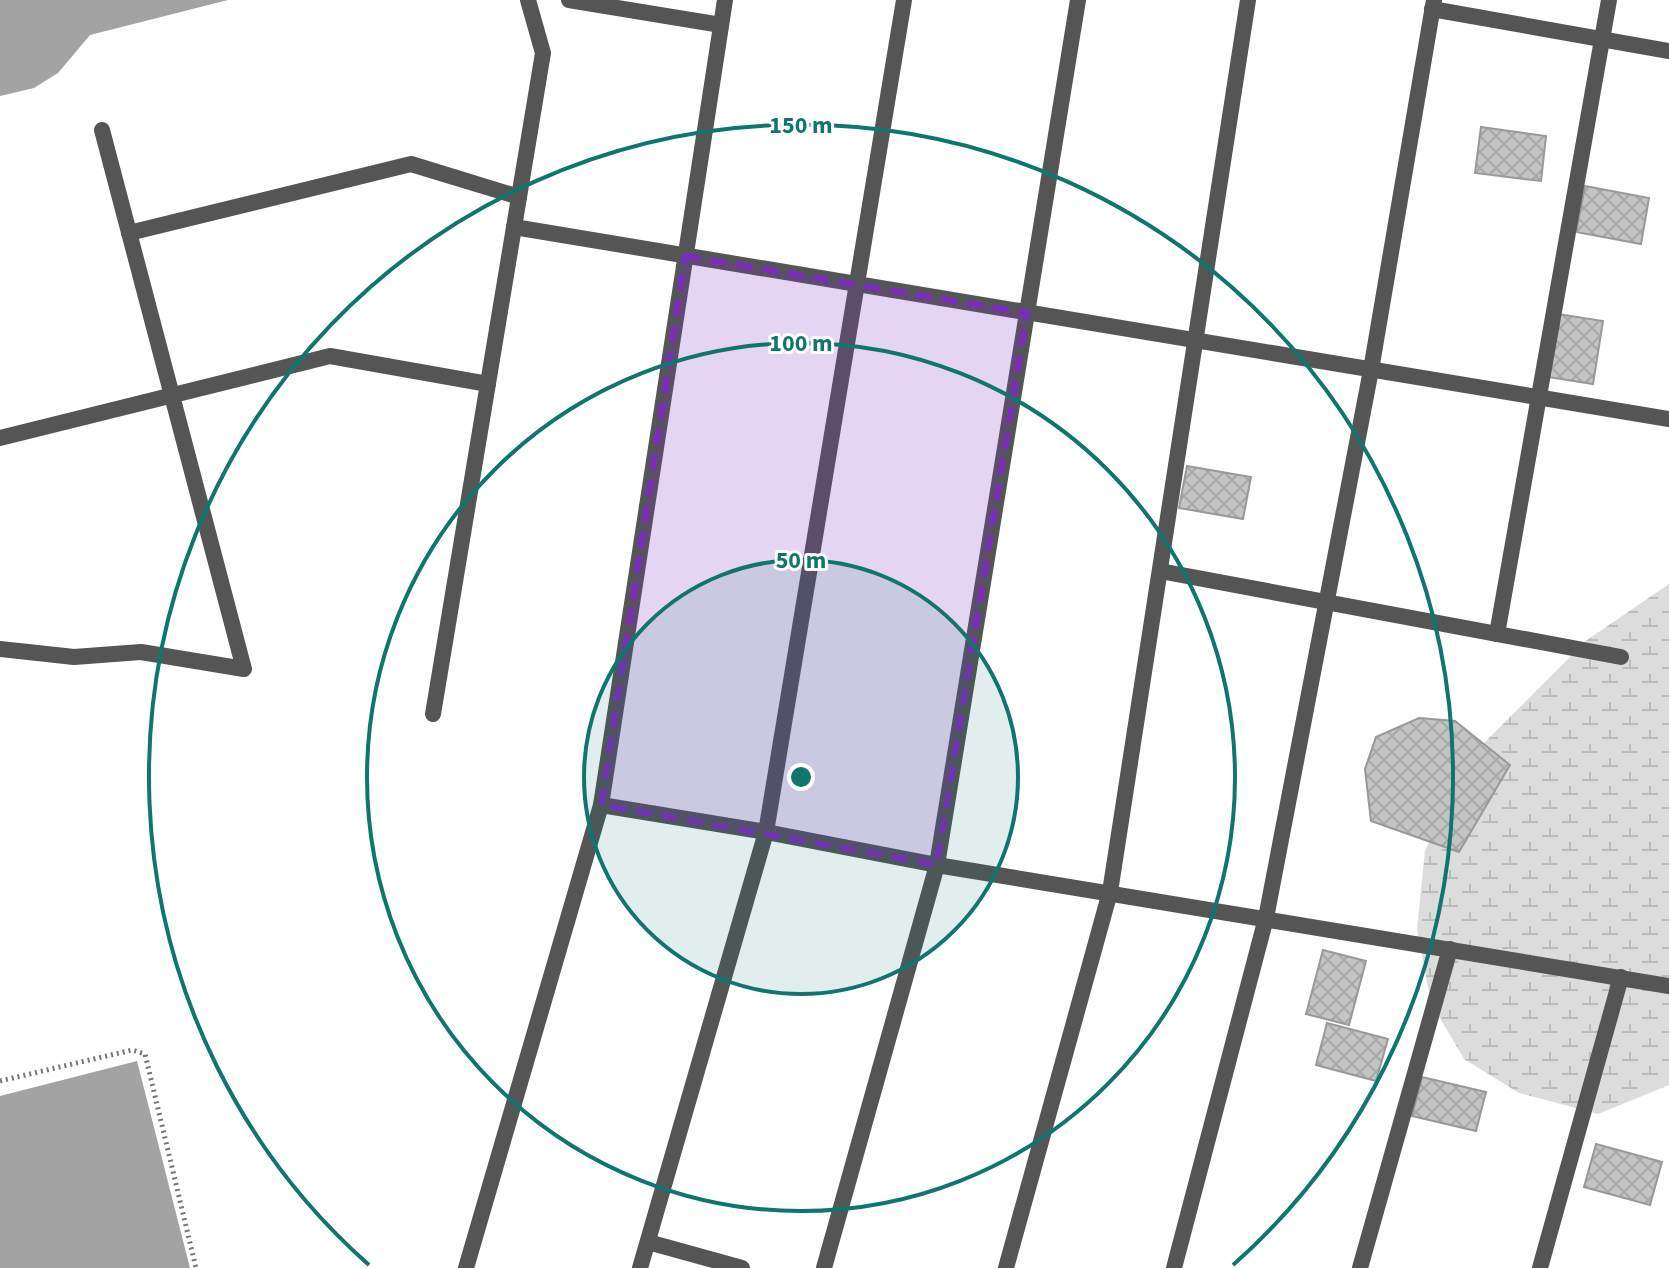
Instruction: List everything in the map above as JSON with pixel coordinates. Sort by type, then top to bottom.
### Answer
[{"type":"street","points":[[433,714],[543,53],[528,0]]},
{"type":"street","points":[[569,0],[721,25]]},
{"type":"street","points":[[466,1268],[601,805],[725,0]]},
{"type":"street","points":[[640,1268],[766,832],[904,0]]},
{"type":"street","points":[[824,1268],[937,865],[1078,0]]},
{"type":"street","points":[[1006,1268],[1110,892],[1248,0]]},
{"type":"street","points":[[1497,634],[1609,0]]},
{"type":"street","points":[[1174,1268],[1266,918],[1371,370],[1433,5],[1669,51]]},
{"type":"street","points":[[0,649],[74,657],[141,652],[244,669],[102,130]]},
{"type":"street","points":[[129,233],[411,164],[519,197]]},
{"type":"street","points":[[514,227],[1669,419]]},
{"type":"street","points":[[0,438],[330,356],[488,384]]},
{"type":"street","points":[[1160,571],[1621,657]]},
{"type":"street","points":[[601,805],[766,832],[937,865],[1669,986]]},
{"type":"street","points":[[1360,1268],[1450,949]]},
{"type":"street","points":[[1540,1268],[1621,977]]},
{"type":"street","points":[[648,1242],[742,1268]]},
{"type":"path","points":[[0,1081],[132,1050],[145,1054],[196,1268]]},
{"type":"highlighted area","points":[[685,256],[1027,313],[937,865],[601,805]]},
{"type":"green space","points":[[1669,584],[1669,1085],[1598,1114],[1519,1093],[1464,1059],[1431,1003],[1417,929],[1425,851],[1469,758],[1587,640]]},
{"type":"shaded area","points":[[0,0],[228,0],[90,35],[58,73],[34,88],[0,96]]},
{"type":"shaded area","points":[[137,1061],[190,1268],[0,1268],[0,1096]]},
{"type":"building","points":[[1481,127],[1546,136],[1541,181],[1475,173]]},
{"type":"building","points":[[1585,186],[1649,198],[1641,244],[1576,232]]},
{"type":"building","points":[[1558,314],[1603,321],[1593,384],[1548,377]]},
{"type":"building","points":[[1187,466],[1251,477],[1243,519],[1179,508]]},
{"type":"building","points":[[1419,718],[1455,721],[1510,765],[1459,852],[1371,821],[1365,769],[1376,737]]},
{"type":"building","points":[[1323,950],[1366,961],[1349,1025],[1306,1014]]},
{"type":"building","points":[[1327,1023],[1388,1039],[1376,1081],[1316,1065]]},
{"type":"building","points":[[1422,1077],[1486,1092],[1476,1131],[1412,1116]]},
{"type":"building","points":[[1596,1144],[1662,1162],[1650,1205],[1584,1187]]}]
